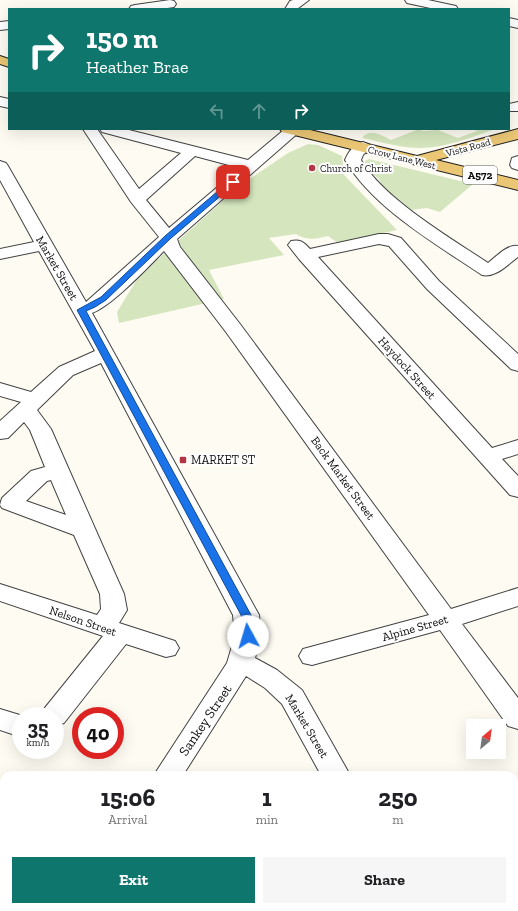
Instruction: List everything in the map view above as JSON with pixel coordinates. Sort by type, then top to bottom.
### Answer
[{"type":"main road","name":"Crow Lane West","points":[[290,130],[418,161],[518,183]]},
{"type":"main road","points":[[518,134],[507,143],[490,152],[484,160],[485,168],[518,183]]},
{"type":"main road","name":"Vista Road","points":[[418,161],[518,134]]},
{"type":"main road","name":"Vista Road","points":[[441,166],[471,156],[518,134]]},
{"type":"street","points":[[292,8],[294,4],[303,0]]},
{"type":"street","points":[[411,0],[447,8]]},
{"type":"street","points":[[144,4],[171,4]]},
{"type":"street","name":"Back Market Street","points":[[91,130],[137,199],[168,238],[171,248],[238,334],[518,719]]},
{"type":"street","points":[[111,130],[252,166]]},
{"type":"street","points":[[81,310],[93,306],[103,298],[168,238],[252,166],[290,130]]},
{"type":"street","points":[[363,147],[356,153],[353,160],[360,174],[399,209],[488,271],[515,251]]},
{"type":"street","points":[[137,199],[192,151]]},
{"type":"street","name":"Market Street","points":[[0,166],[106,354],[246,615],[248,636],[240,663],[267,676],[292,697],[334,771]]},
{"type":"street","name":"Haydock Street","points":[[518,366],[433,285],[395,242],[388,239],[378,239],[301,250],[518,490]]},
{"type":"street","points":[[0,254],[44,245]]},
{"type":"street","points":[[0,433],[30,404],[72,368],[106,354]]},
{"type":"street","points":[[0,390],[30,404],[112,594],[114,602],[111,630],[60,707]]},
{"type":"street","points":[[487,456],[518,447]]},
{"type":"street","points":[[5,508],[38,476],[58,470]]},
{"type":"street","points":[[5,508],[84,530]]},
{"type":"street","name":"Nelson Street","points":[[0,592],[166,648]]},
{"type":"street","name":"Alpine Street","points":[[312,656],[445,620],[518,597]]},
{"type":"street","name":"Sankey Street","points":[[171,771],[231,680],[240,663]]},
{"type":"street","points":[[0,719],[12,723]]},
{"type":"green space","points":[[416,130],[438,130],[458,138],[477,131],[476,130],[493,130],[459,142],[430,148],[406,147],[362,138],[368,133],[376,133],[391,140]]},
{"type":"green space","points":[[308,144],[318,145],[342,156],[344,175],[397,230],[338,243],[328,236],[312,239],[304,238],[296,234],[269,238],[284,255],[209,270],[224,299],[119,323],[117,312],[139,276],[238,187],[288,153]]},
{"type":"green space","points":[[369,159],[473,184],[440,212],[427,208],[410,210],[381,185],[379,179],[371,173],[365,165],[365,161]]},
{"type":"place","name":"Church of Christ","points":[[312,168]]},
{"type":"place","name":"MARKET ST","points":[[183,460]]},
{"type":"route","points":[[233,182],[168,238],[103,298],[93,306],[81,310],[246,615],[248,636]]}]
